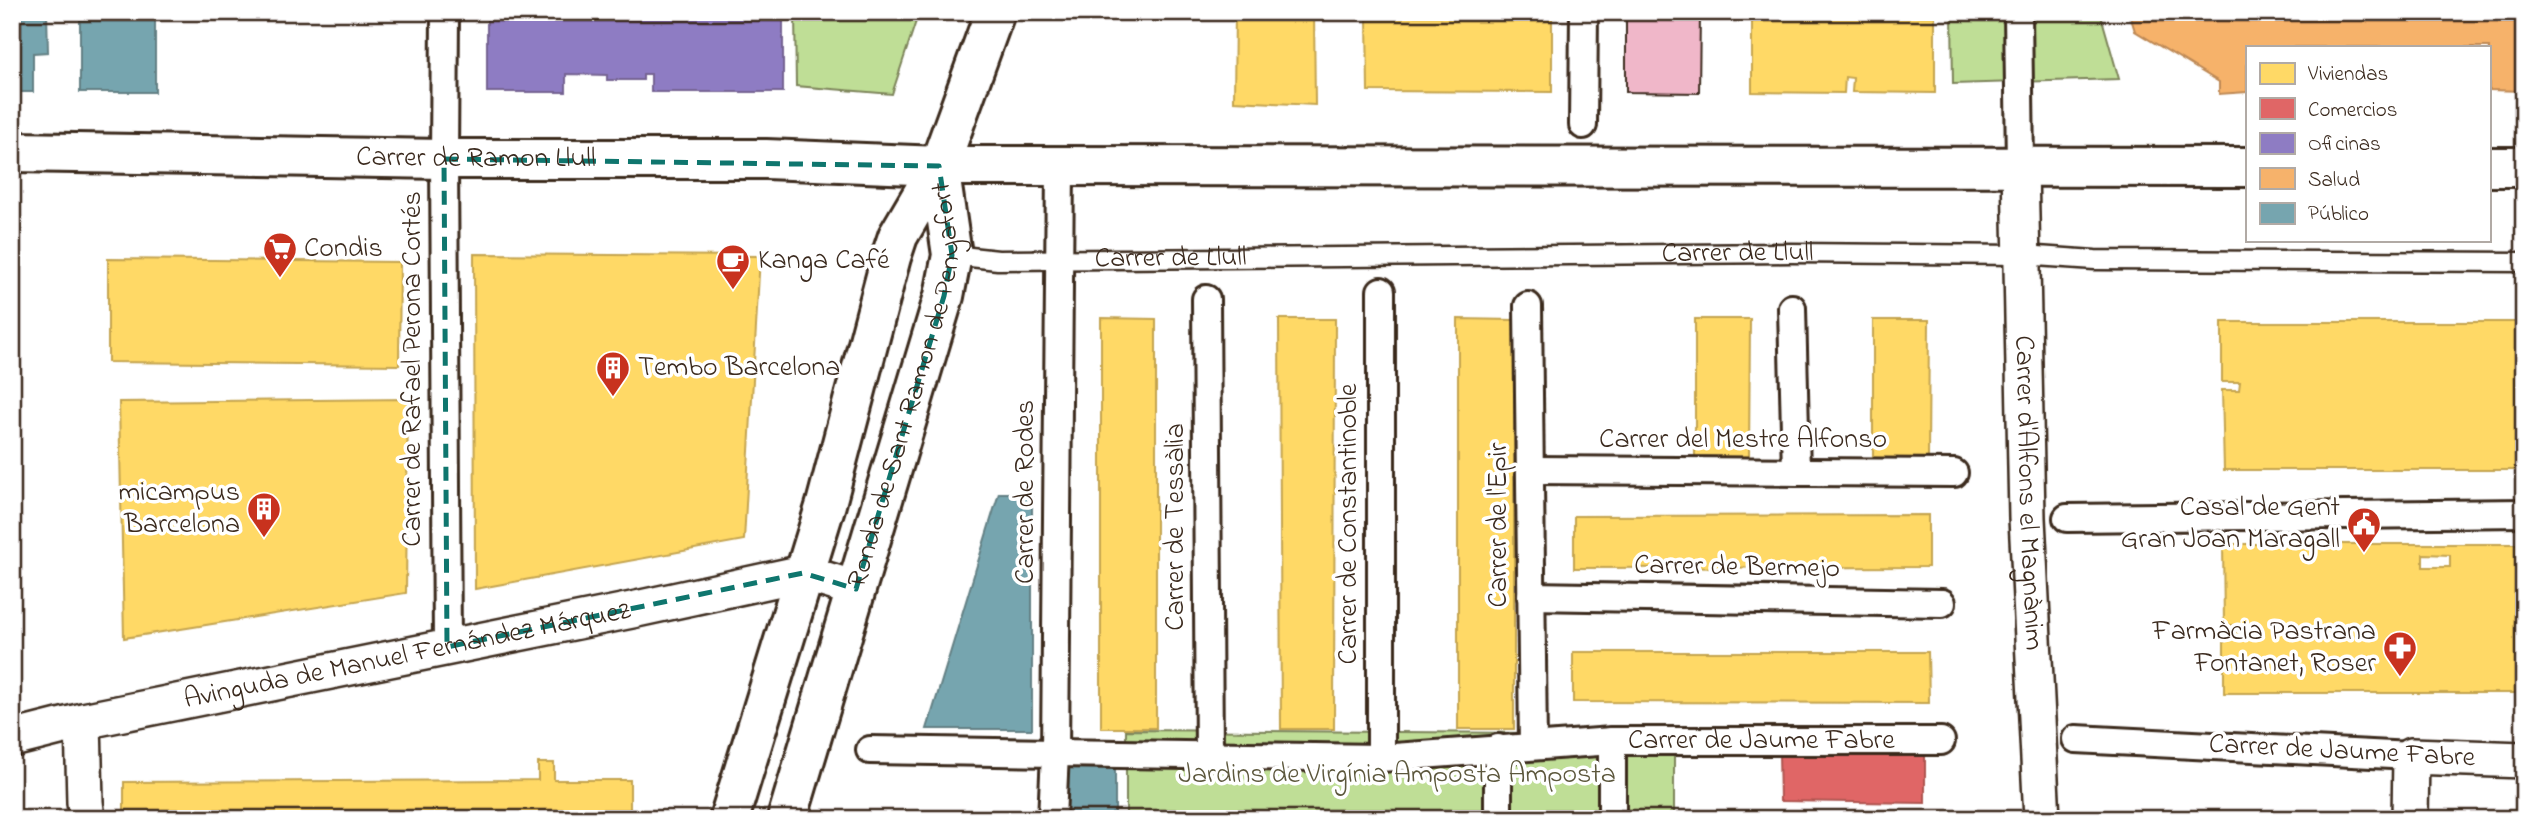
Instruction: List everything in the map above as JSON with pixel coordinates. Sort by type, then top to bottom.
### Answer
[{"type":"main road","points":[[995,12],[939,166],[2246,167]]},
{"type":"main road","name":"Carrer de Ramon Llull","points":[[12,152],[443,159],[766,159],[939,166]]},
{"type":"main road","name":"Ronda de Sant Ramon de Penyafort","points":[[787,819],[944,296],[952,255],[939,166]]},
{"type":"main road","name":"Ronda de Sant Ramon de Penyafort","points":[[729,819],[826,504],[898,236],[939,166]]},
{"type":"main road","points":[[2490,167],[2524,167]]},
{"type":"street","name":"Carrer de Rafael Perona Cortés","points":[[445,12],[443,159],[447,647]]},
{"type":"street","points":[[1583,125],[1584,12]]},
{"type":"street","points":[[2018,12],[2020,166]]},
{"type":"street","name":"Carrer de Rodes","points":[[1052,819],[1055,753],[1060,166]]},
{"type":"street","name":"Carrer d'Alfons el Magnànim","points":[[2020,166],[2027,519],[2042,819]]},
{"type":"street","name":"Carrer de Constantinoble","points":[[1381,291],[1381,758]]},
{"type":"street","name":"Carrer de Tessàlia","points":[[1206,299],[1209,755]]},
{"type":"street","name":"Carrer de l'Epir","points":[[1528,306],[1533,745]]},
{"type":"street","points":[[1792,307],[1796,472]]},
{"type":"street","name":"Carrer del Mestre Alfonso","points":[[1531,470],[1954,473]]},
{"type":"street","points":[[2067,518],[2524,513]]},
{"type":"street","points":[[803,573],[856,589]]},
{"type":"street","name":"Avinguda de Manuel Fernández Márquez","points":[[12,739],[83,721],[803,573]]},
{"type":"street","name":"Carrer de Bermejo","points":[[1531,596],[1942,603]]},
{"type":"street","points":[[83,721],[85,802],[88,819]]},
{"type":"street","name":"Carrer de Jaume Fabre","points":[[2076,739],[2524,760]]},
{"type":"street","points":[[1612,741],[1612,819]]},
{"type":"street","name":"Carrer de Jaume Fabre","points":[[870,750],[1381,758],[1612,741],[1941,741]]},
{"type":"street","points":[[1498,748],[1498,819]]},
{"type":"street","points":[[2410,819],[2411,756]]},
{"type":"lane","name":"Carrer de Llull","points":[[952,255],[998,260],[1791,253],[2022,255],[2095,260],[2522,262]]},
{"type":"highlighted area","points":[[444,159],[939,166],[952,255],[944,296],[856,589],[803,573],[447,647]]},
{"type":"green space","points":[[795,12],[919,12],[892,94],[796,86]]},
{"type":"green space","points":[[1952,12],[2100,12],[2119,79],[1953,84]]},
{"type":"green space","name":"Jardins de Virgínia Amposta Amposta","points":[[1126,730],[1674,734],[1674,819],[1126,819]]},
{"type":"building: Viviendas","points":[[1235,12],[1314,12],[1315,105],[1234,101]]},
{"type":"building: Viviendas","points":[[1367,16],[1552,16],[1552,92],[1368,91]]},
{"type":"building: Viviendas","points":[[1752,16],[1935,16],[1935,93],[1852,92],[1853,78],[1845,77],[1844,93],[1752,92]]},
{"type":"building: Viviendas","name":"Tembo Barcelona","points":[[474,254],[760,256],[744,540],[475,589]]},
{"type":"building: Viviendas","points":[[108,259],[400,262],[399,365],[108,362]]},
{"type":"building: Viviendas","points":[[1101,318],[1156,319],[1156,728],[1101,728]]},
{"type":"building: Viviendas","points":[[1279,319],[1335,319],[1334,729],[1281,729]]},
{"type":"building: Viviendas","points":[[1458,319],[1514,320],[1514,729],[1458,729]]},
{"type":"building: Viviendas","points":[[1695,319],[1750,319],[1749,459],[1695,459]]},
{"type":"building: Viviendas","points":[[1873,320],[1929,320],[1928,459],[1873,459]]},
{"type":"building: Viviendas","points":[[2222,322],[2524,322],[2524,470],[2224,470],[2222,390],[2239,390],[2240,382],[2222,382]]},
{"type":"building: Viviendas","name":"micampus Barcelona","points":[[408,399],[406,593],[124,638],[119,402]]},
{"type":"building: Viviendas","points":[[1928,515],[1928,567],[1574,568],[1574,516]]},
{"type":"building: Viviendas","points":[[2223,544],[2524,544],[2524,693],[2224,693],[2224,632],[2239,632],[2239,625],[2224,625]],"holes":[[[2423,554],[2450,555],[2450,567],[2423,567]]]},
{"type":"building: Viviendas","points":[[1573,652],[1928,652],[1929,703],[1573,702]]},
{"type":"building: Viviendas","points":[[538,763],[554,763],[554,780],[630,780],[630,819],[124,819],[124,782],[538,780]]},
{"type":"building: Comercios","points":[[1779,753],[1925,753],[1925,803],[1780,801]]},
{"type":"building: Oficinas","points":[[487,12],[783,12],[783,92],[651,92],[651,74],[643,74],[643,80],[607,80],[607,75],[566,74],[566,92],[487,92]]},
{"type":"building: Salud","points":[[2129,12],[2524,12],[2524,91],[2490,90],[2490,46],[2246,46],[2246,92],[2219,94],[2219,82],[2135,31]]},
{"type":"building: Público","points":[[12,12],[47,12],[48,52],[33,53],[33,92],[12,92]]},
{"type":"building: Público","points":[[80,12],[155,12],[155,92],[80,92]]},
{"type":"building: Público","points":[[999,493],[1032,493],[1032,729],[927,729]]},
{"type":"building: Público","points":[[1067,757],[1115,757],[1115,819],[1066,819]]},
{"type":"building: Otros","points":[[1626,12],[1700,12],[1699,93],[1626,92]]},
{"type":"place","name":"Condis","points":[[280,279]]},
{"type":"place","name":"Kanga Café","points":[[733,291]]},
{"type":"place","name":"Tembo Barcelona","points":[[613,398]]},
{"type":"place","name":"micampus Barcelona","points":[[264,539]]},
{"type":"place","name":"Casal de Gent Gran Joan Maragall","points":[[2364,554]]},
{"type":"place","name":"Farmàcia Pastrana Fontanet, Roser","points":[[2400,678]]}]
